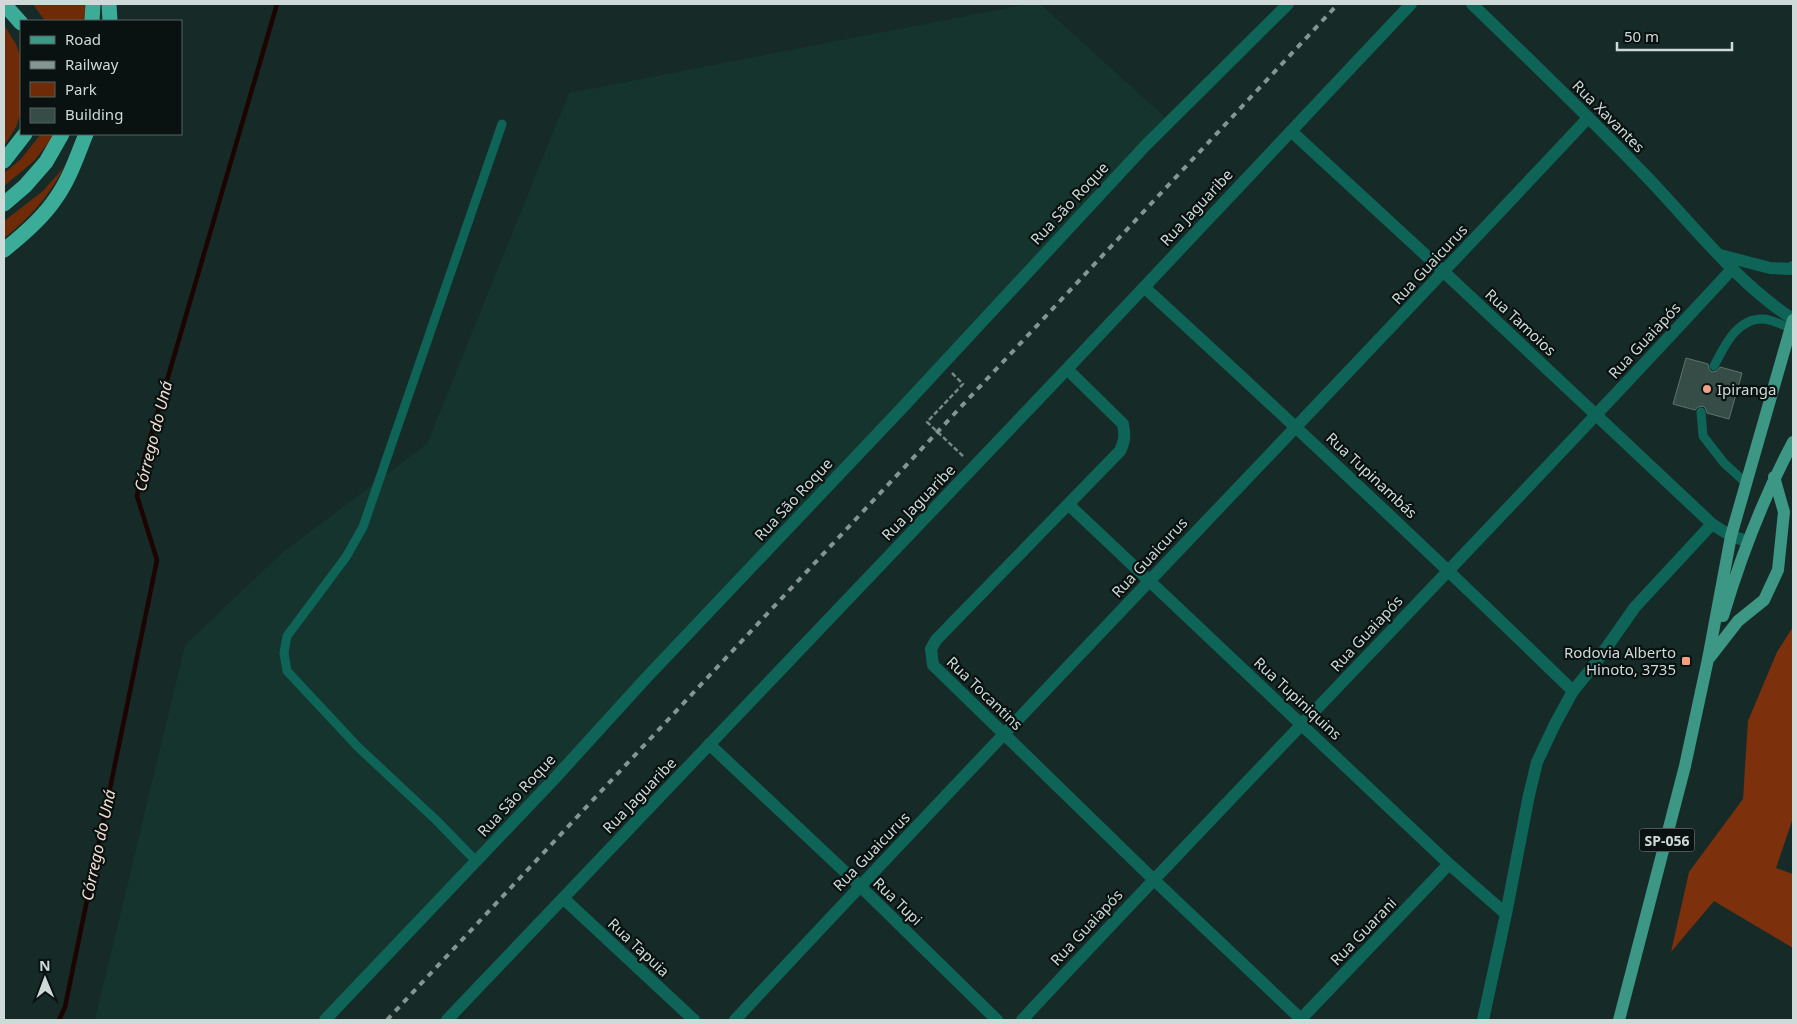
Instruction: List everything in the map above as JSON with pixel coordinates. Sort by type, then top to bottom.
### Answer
[{"type":"highway","points":[[4,4],[20,22]]},
{"type":"highway","points":[[92,20],[94,4]]},
{"type":"highway","points":[[109,4],[110,20]]},
{"type":"highway","points":[[4,161],[24,135]]},
{"type":"highway","points":[[4,204],[25,186],[46,162],[61,135]]},
{"type":"highway","points":[[4,250],[38,219],[56,198],[71,172],[86,135]]},
{"type":"main road","name":"SP-056","points":[[1619,1020],[1669,833],[1708,659],[1731,536],[1792,322]]},
{"type":"main road","name":"SP-056","points":[[1708,659],[1748,541],[1774,477],[1793,442]]},
{"type":"main road","points":[[1708,659],[1738,621],[1764,600],[1778,570],[1784,512],[1774,477]]},
{"type":"street","name":"Rua São Roque","points":[[325,1020],[912,397],[1138,153],[1288,4]]},
{"type":"street","name":"Rua Jaguaribe","points":[[447,1020],[1067,369],[1411,4]]},
{"type":"street","name":"Rua Xavantes","points":[[1472,4],[1588,118],[1733,268],[1792,322]]},
{"type":"street","name":"Rua Guaicurus","points":[[735,1020],[1588,118]]},
{"type":"street","name":"Rua Tamoios","points":[[1291,131],[1712,524],[1731,536],[1748,541]]},
{"type":"street","points":[[1720,254],[1770,268],[1791,269],[1793,267]]},
{"type":"street","name":"Rua Guaiapós","points":[[1022,1020],[1153,879],[1596,416],[1733,268]]},
{"type":"street","name":"Rua Tupinambás","points":[[1144,287],[1448,569],[1573,691]]},
{"type":"street","name":"Rua Tocantins","points":[[1067,369],[1123,424],[1124,444],[1120,452],[936,640],[930,649],[933,665],[1301,1020]]},
{"type":"street","name":"Rua Tupiniquins","points":[[1069,505],[1449,864],[1506,914]]},
{"type":"street","points":[[1483,1020],[1537,762],[1573,691],[1595,664],[1635,607],[1712,524]]},
{"type":"street","name":"Rua Tupi","points":[[710,744],[860,886],[997,1020]]},
{"type":"street","name":"Rua Guarani","points":[[1301,1020],[1449,864]]},
{"type":"street","name":"Rua Tapuia","points":[[563,898],[694,1020]]},
{"type":"lane","points":[[476,861],[436,820],[358,747],[287,671],[284,653],[287,636],[346,557],[363,527],[502,124]]},
{"type":"lane","points":[[1764,319],[1772,305]]},
{"type":"lane","points":[[1714,366],[1729,338],[1740,327],[1752,321],[1764,319],[1792,322]]},
{"type":"lane","points":[[1701,412],[1703,436],[1724,463],[1746,483]]},
{"type":"path","points":[[945,378],[951,372],[964,384],[927,422],[962,456]]},
{"type":"shaded area","points":[[1028,4],[1040,4],[1167,119],[318,1020],[95,1020],[185,645],[283,552],[427,444],[569,93]]},
{"type":"shaded area","points":[[1793,627],[1793,818],[1776,868],[1793,874],[1793,948],[1714,901],[1671,952],[1689,872],[1743,799],[1748,721],[1777,652]]},
{"type":"green space","points":[[33,4],[88,4],[88,20],[44,20]]},
{"type":"green space","points":[[4,25],[16,44],[20,55],[20,115],[16,127],[4,146]]},
{"type":"green space","points":[[40,135],[54,135],[34,161],[4,186],[4,173],[20,160]]},
{"type":"green space","points":[[64,167],[38,206],[4,238],[4,221],[43,191]]},
{"type":"building","name":"Ipiranga","points":[[1686,358],[1708,364],[1712,372],[1717,371],[1720,367],[1742,373],[1729,419],[1707,413],[1703,406],[1695,410],[1673,404]]},
{"type":"waterway","name":"Córrego do Uná","points":[[59,1020],[65,1007],[157,560],[137,496],[144,459],[277,4]]},
{"type":"railway","points":[[387,1020],[1338,4]]},
{"type":"place","name":"Ipiranga","points":[[1707,389]]},
{"type":"place","name":"Rodovia Alberto Hinoto, 3735","points":[[1686,661]]}]
